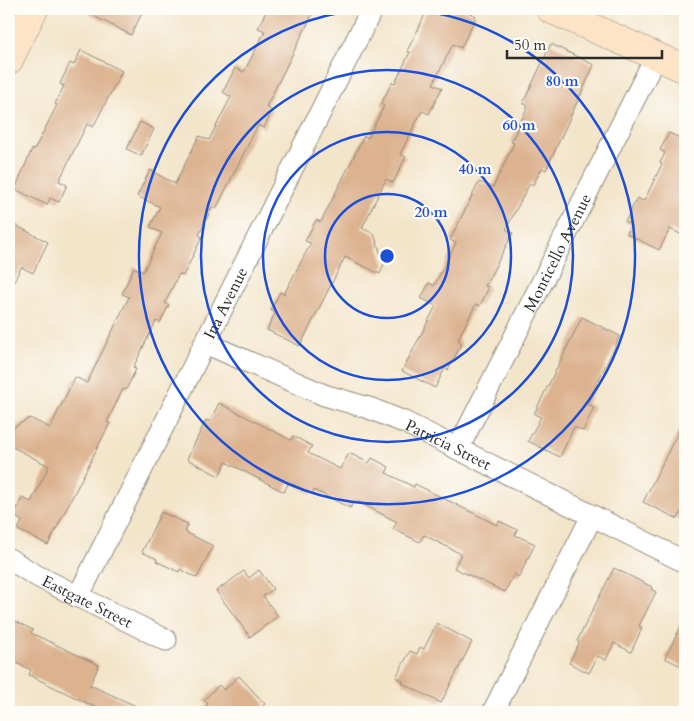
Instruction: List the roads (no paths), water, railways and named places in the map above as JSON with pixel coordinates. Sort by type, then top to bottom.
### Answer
[{"type":"street","points":[[9,60],[34,9]]},
{"type":"street","name":"Ina Avenue","points":[[78,597],[372,9]]},
{"type":"street","points":[[550,9],[685,69]]},
{"type":"street","name":"Monticello Avenue","points":[[458,449],[656,56]]},
{"type":"street","name":"Patricia Street","points":[[205,343],[324,395],[369,408],[404,422],[685,562]]},
{"type":"street","points":[[493,712],[592,516]]},
{"type":"street","name":"Eastgate Street","points":[[9,559],[37,576],[166,640]]}]
